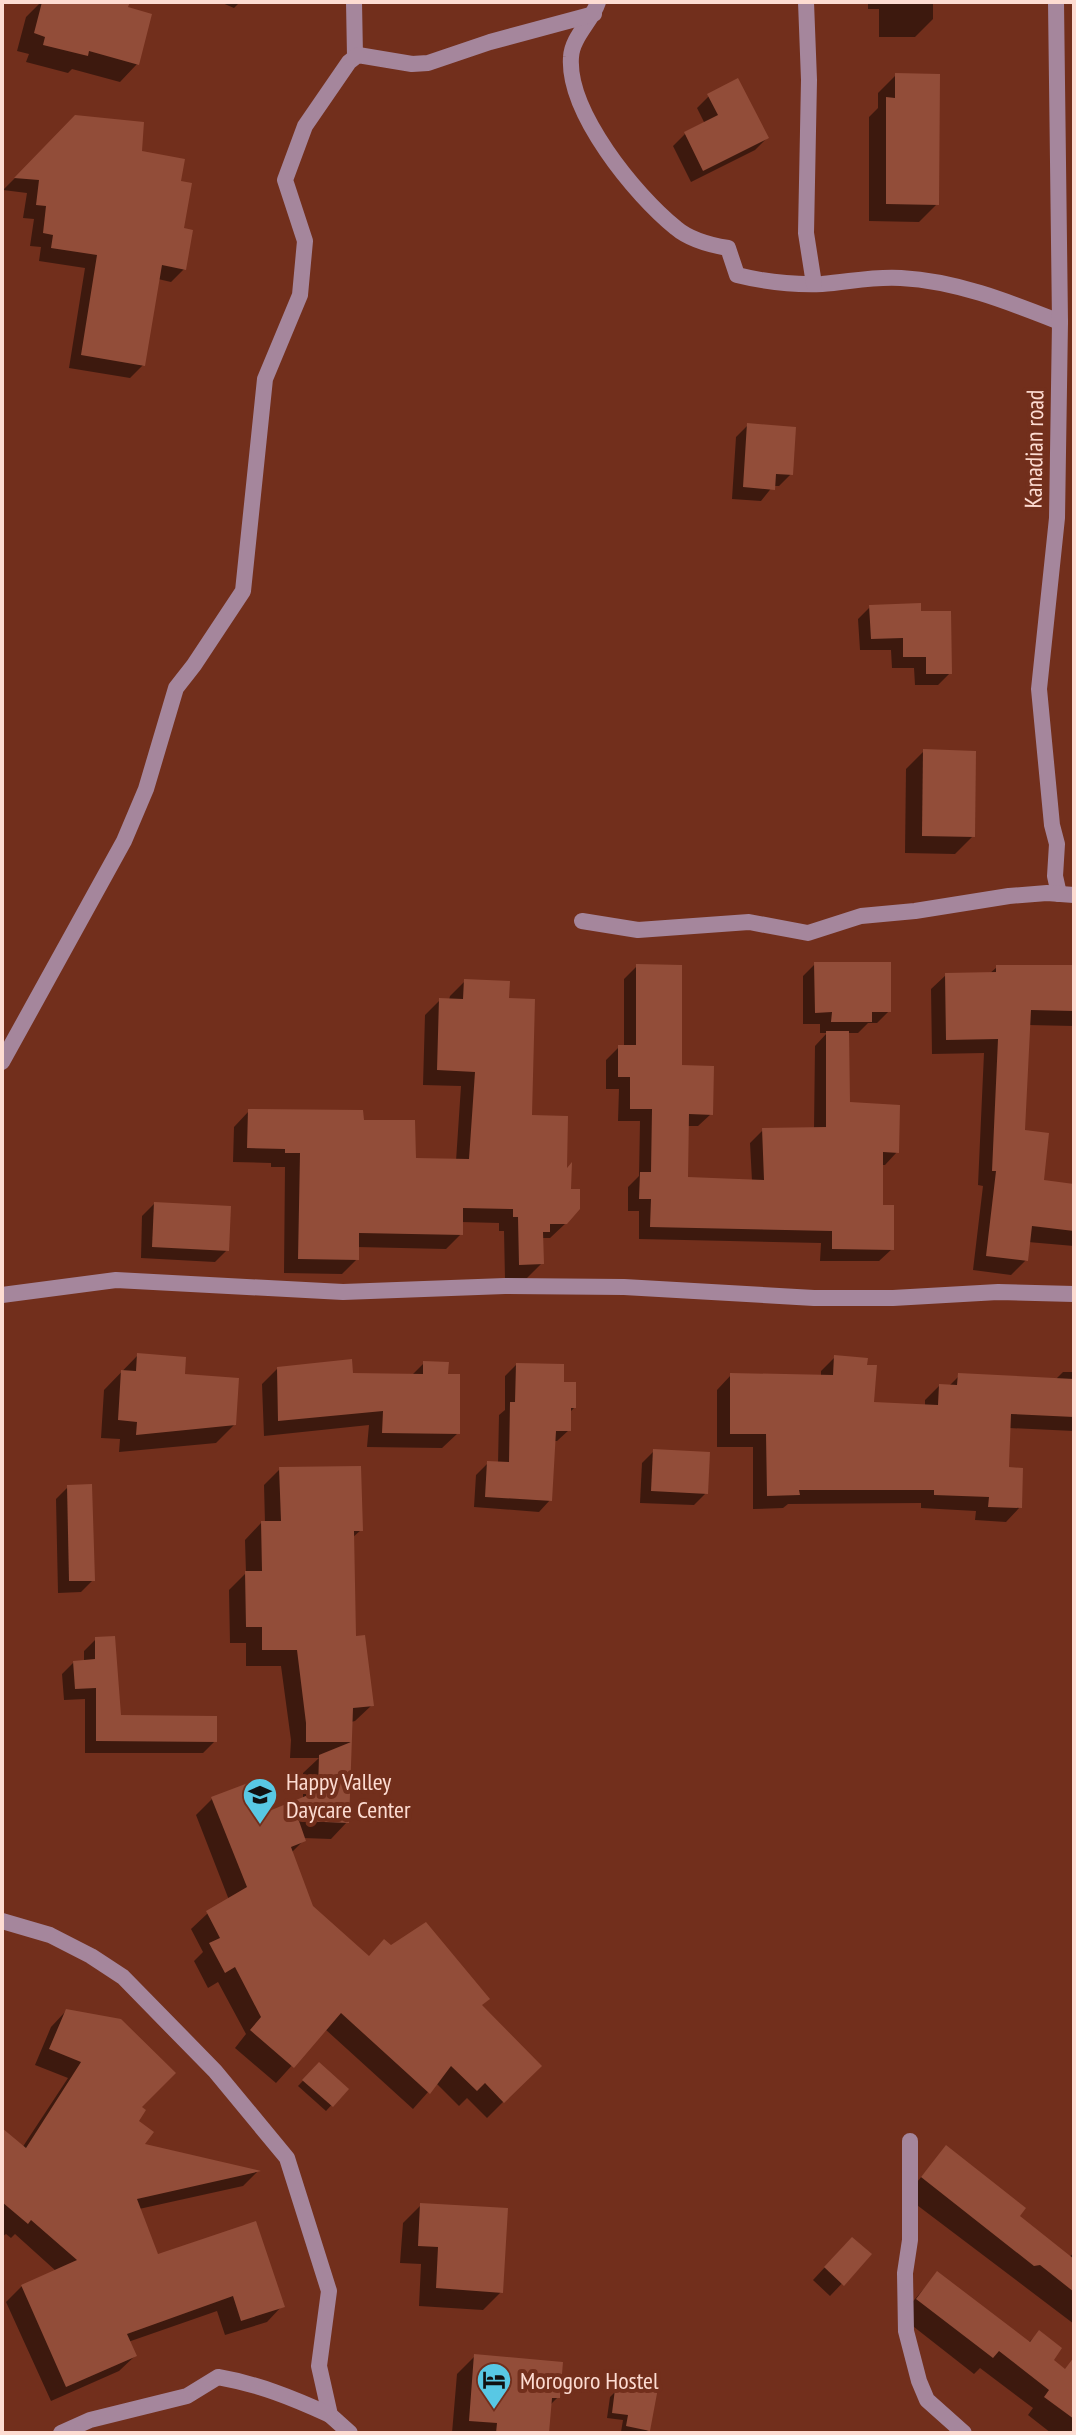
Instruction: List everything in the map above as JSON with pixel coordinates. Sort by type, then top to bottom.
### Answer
[{"type":"street","points":[[2,1062],[124,841],[146,789],[176,688],[243,591],[265,379],[300,295],[305,241],[285,180],[305,126],[355,56],[354,2]]},
{"type":"street","points":[[806,2],[809,80],[806,233],[814,284]]},
{"type":"street","name":"Kanadian road","points":[[1056,2],[1066,517],[1039,689],[1052,825],[1057,844],[1055,876],[1066,895]]},
{"type":"street","points":[[355,56],[375,56],[412,64],[428,63],[596,8]]},
{"type":"street","points":[[596,8],[570,54],[572,71],[588,118],[628,180],[676,228],[697,240],[728,248],[737,275],[761,281],[814,284],[864,278],[903,278],[958,287],[1060,322]]},
{"type":"street","points":[[1056,124],[1074,119]]},
{"type":"street","points":[[582,921],[638,930],[749,922],[808,933],[861,916],[1009,896],[1066,895]]},
{"type":"street","points":[[2,1295],[116,1280],[343,1292],[535,1286],[624,1287],[814,1298],[893,1298],[998,1292],[1074,1294]]},
{"type":"street","points":[[2,1921],[50,1935],[123,1977],[215,2071],[287,2158],[329,2291],[319,2366],[330,2415]]},
{"type":"street","points":[[910,2141],[906,2331],[927,2400],[964,2433]]},
{"type":"street","points":[[61,2433],[90,2420],[187,2396],[218,2377],[280,2392],[330,2415],[350,2433]]},
{"type":"building","points":[[42,2],[130,2],[128,7],[152,14],[139,65],[89,51],[88,56],[43,45],[45,37],[34,33]]},
{"type":"building","points":[[895,73],[940,74],[939,205],[886,204],[886,97],[895,98]]},
{"type":"building","points":[[738,78],[769,138],[703,171],[684,132],[718,115],[707,94]]},
{"type":"building","points":[[75,115],[144,122],[142,151],[185,159],[181,181],[192,183],[184,228],[193,230],[186,270],[162,265],[145,366],[81,355],[97,255],[51,248],[53,235],[43,233],[46,206],[36,205],[39,180],[14,178]]},
{"type":"building","points":[[747,423],[796,427],[793,475],[776,474],[775,490],[743,487]]},
{"type":"building","points":[[921,603],[921,611],[951,611],[952,674],[926,674],[926,657],[903,657],[903,638],[871,639],[869,605]]},
{"type":"building","points":[[923,749],[976,751],[975,837],[922,836]]},
{"type":"building","points":[[814,962],[891,962],[891,1012],[872,1012],[872,1022],[831,1022],[832,1012],[815,1013]]},
{"type":"building","points":[[636,964],[682,965],[682,1065],[714,1066],[713,1115],[689,1114],[688,1177],[764,1180],[762,1128],[826,1127],[826,1031],[849,1031],[850,1102],[900,1105],[899,1153],[883,1152],[883,1205],[894,1205],[894,1250],[832,1249],[832,1231],[650,1227],[651,1199],[639,1199],[640,1172],[651,1172],[652,1109],[630,1109],[630,1077],[618,1077],[618,1045],[636,1045]]},
{"type":"building","points":[[996,965],[1074,965],[1074,1011],[1031,1010],[1025,1130],[1049,1133],[1044,1180],[1074,1184],[1074,1231],[1032,1226],[1028,1261],[986,1256],[996,1171],[992,1171],[998,1039],[946,1040],[945,973],[996,972]]},
{"type":"building","points":[[464,979],[510,981],[509,998],[535,999],[532,1115],[568,1116],[567,1168],[572,1162],[571,1189],[580,1189],[580,1209],[567,1224],[550,1224],[550,1232],[543,1232],[544,1264],[519,1265],[518,1217],[513,1217],[513,1209],[463,1208],[463,1235],[359,1233],[359,1260],[298,1259],[300,1153],[285,1153],[285,1149],[247,1148],[248,1109],[363,1110],[364,1120],[415,1120],[416,1158],[469,1159],[475,1072],[437,1070],[439,998],[463,999]]},
{"type":"building","points":[[154,1202],[231,1206],[229,1251],[152,1247]]},
{"type":"building","points":[[137,1353],[186,1357],[185,1374],[239,1378],[236,1425],[136,1435],[137,1422],[118,1420],[121,1370],[136,1371]]},
{"type":"building","points":[[834,1355],[868,1358],[867,1365],[877,1365],[874,1402],[938,1405],[939,1384],[957,1385],[958,1373],[1074,1379],[1074,1417],[1011,1414],[1009,1467],[1023,1468],[1022,1508],[988,1507],[989,1497],[934,1495],[934,1490],[799,1490],[800,1495],[767,1496],[766,1434],[730,1434],[730,1373],[833,1375]]},
{"type":"building","points":[[352,1359],[353,1373],[423,1374],[423,1361],[449,1362],[448,1374],[460,1374],[460,1434],[382,1433],[383,1411],[278,1421],[277,1367]]},
{"type":"building","points":[[516,1363],[564,1364],[564,1382],[576,1382],[576,1408],[571,1408],[571,1431],[556,1431],[552,1501],[485,1497],[487,1461],[509,1462],[510,1402],[515,1402]]},
{"type":"building","points":[[653,1449],[710,1452],[708,1494],[651,1491]]},
{"type":"building","points":[[361,1466],[363,1531],[354,1531],[356,1636],[365,1635],[374,1706],[353,1708],[349,1823],[299,1821],[306,1841],[291,1847],[313,1906],[369,1956],[384,1939],[391,1945],[426,1922],[490,1999],[482,2005],[542,2066],[504,2103],[485,2083],[477,2091],[451,2066],[430,2094],[341,2013],[294,2068],[250,2030],[261,2017],[235,1967],[225,1973],[209,1943],[220,1938],[206,1911],[247,1887],[211,1797],[256,1780],[269,1811],[318,1791],[319,1755],[351,1742],[306,1742],[297,1650],[262,1650],[262,1627],[246,1627],[245,1571],[262,1571],[261,1521],[281,1521],[279,1467]]},
{"type":"building","points":[[92,1484],[95,1581],[69,1581],[67,1485]]},
{"type":"building","points":[[115,1636],[121,1715],[217,1716],[217,1742],[96,1741],[96,1688],[75,1689],[73,1661],[95,1659],[95,1637]]},
{"type":"building","points":[[66,2009],[121,2019],[176,2073],[142,2107],[146,2110],[139,2121],[154,2132],[145,2144],[261,2171],[137,2199],[158,2254],[256,2221],[285,2307],[241,2321],[233,2296],[127,2334],[137,2356],[66,2387],[21,2285],[77,2260],[31,2220],[28,2224],[2,2202],[2,2128],[26,2148],[81,2062],[49,2049]]},
{"type":"building","points":[[319,2062],[349,2089],[333,2107],[302,2080]]},
{"type":"building","points":[[946,2145],[1026,2208],[1020,2216],[1074,2259],[1074,2292],[1040,2265],[1034,2266],[921,2177]]},
{"type":"building","points":[[420,2203],[508,2208],[503,2293],[436,2288],[438,2247],[418,2246]]},
{"type":"building","points":[[852,2237],[872,2254],[844,2286],[824,2267]]},
{"type":"building","points":[[937,2271],[1030,2342],[1039,2330],[1062,2348],[1054,2360],[1065,2369],[1074,2357],[1074,2419],[1044,2397],[1049,2390],[999,2351],[993,2358],[916,2299]]},
{"type":"building","points":[[474,2354],[563,2362],[560,2398],[552,2398],[549,2433],[496,2433],[497,2423],[469,2421]]},
{"type":"building","points":[[633,2384],[658,2388],[650,2431],[626,2426],[628,2415],[612,2413],[615,2389],[632,2392]]},
{"type":"place","name":"Happy Valley Daycare Center","points":[[260,1826]]},
{"type":"place","name":"Morogoro Hostel","points":[[494,2411]]}]
